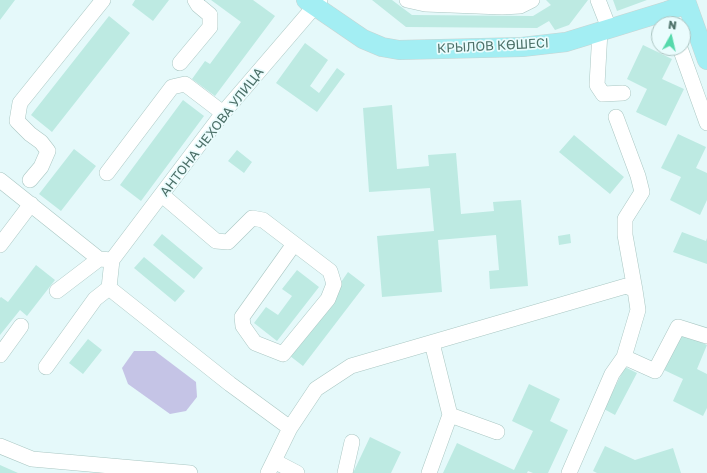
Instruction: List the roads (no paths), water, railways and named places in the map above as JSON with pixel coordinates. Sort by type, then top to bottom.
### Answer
[{"type":"main road","name":"КРЫЛОВ КӨШЕСІ","points":[[314,2],[364,39],[382,47],[399,50],[522,47],[566,42],[604,30],[651,21]]},
{"type":"main road","name":"КРЫЛОВ КӨШЕСІ","points":[[671,16],[686,2]]},
{"type":"main road","points":[[686,2],[707,60]]},
{"type":"lane","points":[[30,180],[41,167],[48,151],[41,142],[30,134],[17,121],[20,103],[103,0]]},
{"type":"lane","points":[[180,63],[210,27],[210,15],[198,5],[195,0]]},
{"type":"lane","points":[[407,0],[425,4],[484,7],[520,6],[532,0]]},
{"type":"lane","points":[[598,0],[604,30],[597,85],[603,94],[623,93]]},
{"type":"lane","name":"АНТОНА ЧЕХОВА УЛИЦА","points":[[57,291],[106,260],[162,195],[224,113],[314,2]]},
{"type":"lane","points":[[683,56],[707,123]]},
{"type":"lane","points":[[107,172],[172,87],[185,84],[224,113]]},
{"type":"lane","points":[[569,473],[612,374],[624,357],[638,310],[625,235],[625,219],[642,192],[638,176],[616,117]]},
{"type":"lane","points":[[0,180],[106,260],[109,288],[230,384],[290,428]]},
{"type":"lane","points":[[162,195],[216,240],[228,242],[252,218],[263,220],[330,271],[334,284],[328,299],[283,354],[256,343],[243,326],[242,317],[294,244]]},
{"type":"lane","points":[[0,245],[31,204]]},
{"type":"lane","points":[[297,473],[271,467],[290,428],[316,389],[351,366],[626,286],[635,290]]},
{"type":"lane","points":[[46,367],[91,303],[109,288]]},
{"type":"lane","points":[[0,355],[21,326]]},
{"type":"lane","points":[[624,357],[655,371],[678,327],[707,336]]},
{"type":"lane","points":[[429,473],[450,415],[432,343]]},
{"type":"lane","points":[[450,415],[497,432]]},
{"type":"lane","points":[[345,473],[352,442]]},
{"type":"lane","points":[[0,446],[32,459],[85,468],[190,473]]}]
